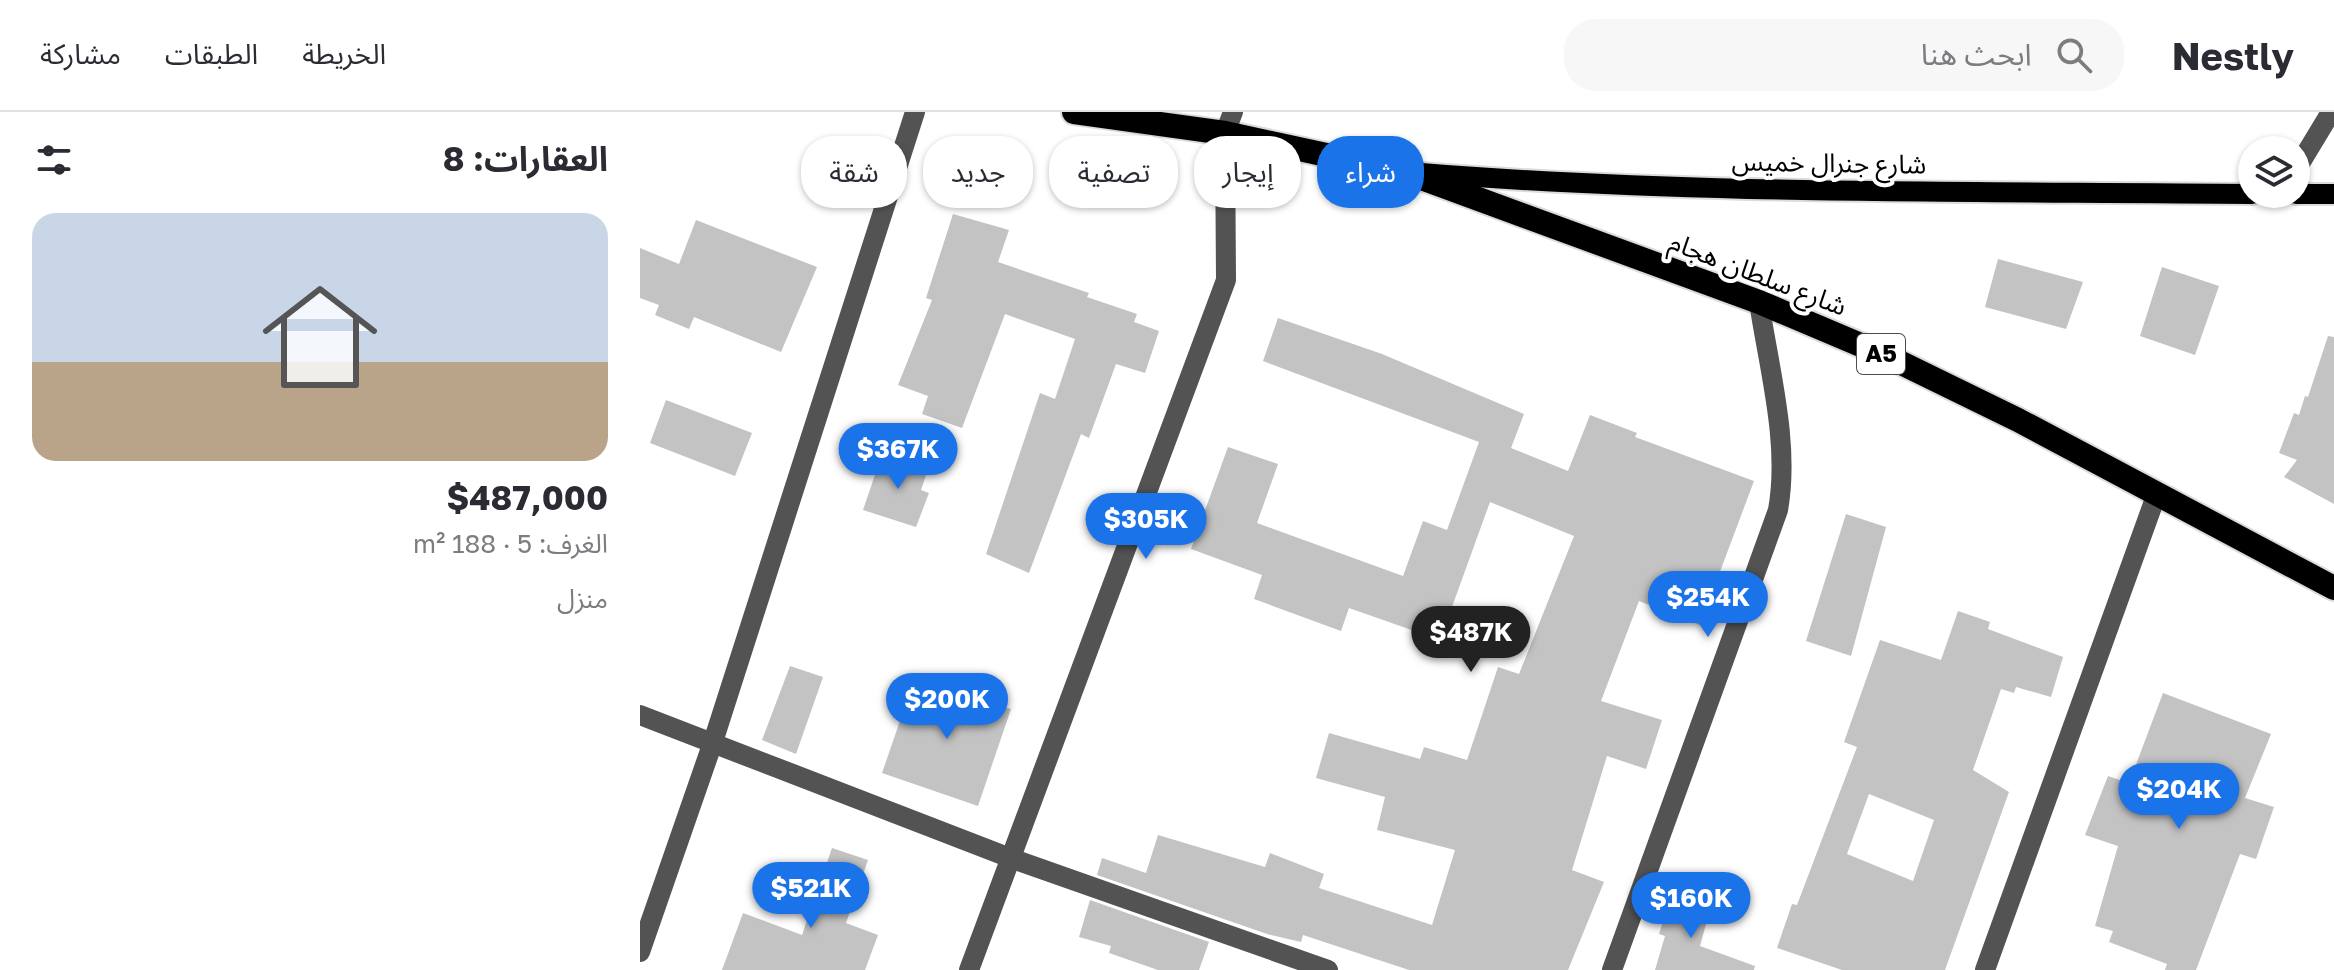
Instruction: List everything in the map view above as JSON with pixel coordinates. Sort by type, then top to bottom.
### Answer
[{"type":"highway","name":"A5","points":[[1074,112],[1229,122],[1317,147]]},
{"type":"highway","name":"شارع سلطان هجام","points":[[1424,179],[1759,302],[1889,357],[2157,493],[2334,588]]},
{"type":"main road","name":"شارع جنرال خميس","points":[[1424,173],[1658,187],[2238,194]]},
{"type":"main road","points":[[2310,194],[2334,194]]},
{"type":"street","points":[[640,952],[713,742],[915,112]]},
{"type":"street","points":[[2310,147],[2331,112]]},
{"type":"street","points":[[969,970],[1013,859],[1226,280],[1229,122]]},
{"type":"street","points":[[1612,970],[1778,510],[1783,480],[1781,448],[1759,302]]},
{"type":"street","points":[[1985,970],[2157,493]]},
{"type":"street","points":[[640,715],[1013,859],[1328,970]]},
{"type":"building","points":[[953,214],[1009,230],[998,262],[1089,293],[1087,297],[1137,314],[1134,322],[1159,331],[1145,373],[1116,364],[1089,438],[1081,434],[1029,573],[986,554],[1040,393],[1055,399],[1075,339],[1005,314],[962,428],[922,414],[928,396],[898,385],[932,300],[926,298]]},
{"type":"building","points":[[696,220],[817,267],[781,352],[694,317],[689,329],[655,315],[659,305],[640,298],[640,248],[679,264]]},
{"type":"building","points":[[1998,259],[2083,282],[2066,329],[1985,307]]},
{"type":"building","points":[[2162,267],[2219,286],[2195,355],[2140,336]]},
{"type":"building","points":[[1278,318],[1382,354],[1524,414],[1511,448],[1568,471],[1590,415],[1637,433],[1635,437],[1754,481],[1700,625],[1639,601],[1601,701],[1662,720],[1646,769],[1607,756],[1572,870],[1604,882],[1568,970],[1409,970],[1303,935],[1301,942],[1267,934],[1097,875],[1102,858],[1146,873],[1158,835],[1265,867],[1270,853],[1324,874],[1319,888],[1432,925],[1455,850],[1377,830],[1385,797],[1316,778],[1329,733],[1420,759],[1424,747],[1467,760],[1498,667],[1519,674],[1574,536],[1490,502],[1440,640],[1349,608],[1341,631],[1254,599],[1262,575],[1191,549],[1228,447],[1278,464],[1257,523],[1403,576],[1423,521],[1447,530],[1479,442],[1263,361]]},
{"type":"building","points":[[2328,336],[2334,337],[2334,504],[2284,477],[2297,460],[2279,453],[2294,413],[2299,415],[2305,396],[2308,397]]},
{"type":"building","points":[[666,400],[752,433],[735,476],[650,443]]},
{"type":"building","points":[[882,454],[928,469],[921,490],[929,493],[916,527],[863,510]]},
{"type":"building","points":[[1846,514],[1886,527],[1851,656],[1806,641]]},
{"type":"building","points":[[1958,611],[1990,622],[1988,629],[2063,657],[2051,697],[2016,687],[2014,693],[2001,689],[1973,770],[2009,792],[1945,970],[1842,970],[1777,948],[1792,904],[1797,905],[1857,747],[1844,742],[1880,640],[1941,660]],"holes":[[[1869,794],[1934,820],[1913,881],[1847,854]]]},
{"type":"building","points":[[790,666],[823,677],[796,754],[762,740]]},
{"type":"building","points":[[915,677],[1011,709],[978,806],[882,773]]},
{"type":"building","points":[[2163,693],[2271,734],[2245,798],[2274,807],[2256,859],[2240,854],[2196,970],[2165,970],[2167,964],[2109,942],[2113,931],[2095,926],[2118,846],[2085,835],[2108,776],[2129,783]]},
{"type":"building","points":[[832,848],[868,860],[846,923],[878,935],[865,970],[722,970],[743,913],[802,935]]},
{"type":"building","points":[[1672,893],[1711,906],[1700,946],[1755,966],[1754,970],[1655,970],[1665,936],[1659,934]]},
{"type":"building","points":[[1090,900],[1209,942],[1199,970],[1158,970],[1109,953],[1111,946],[1079,937]]}]
